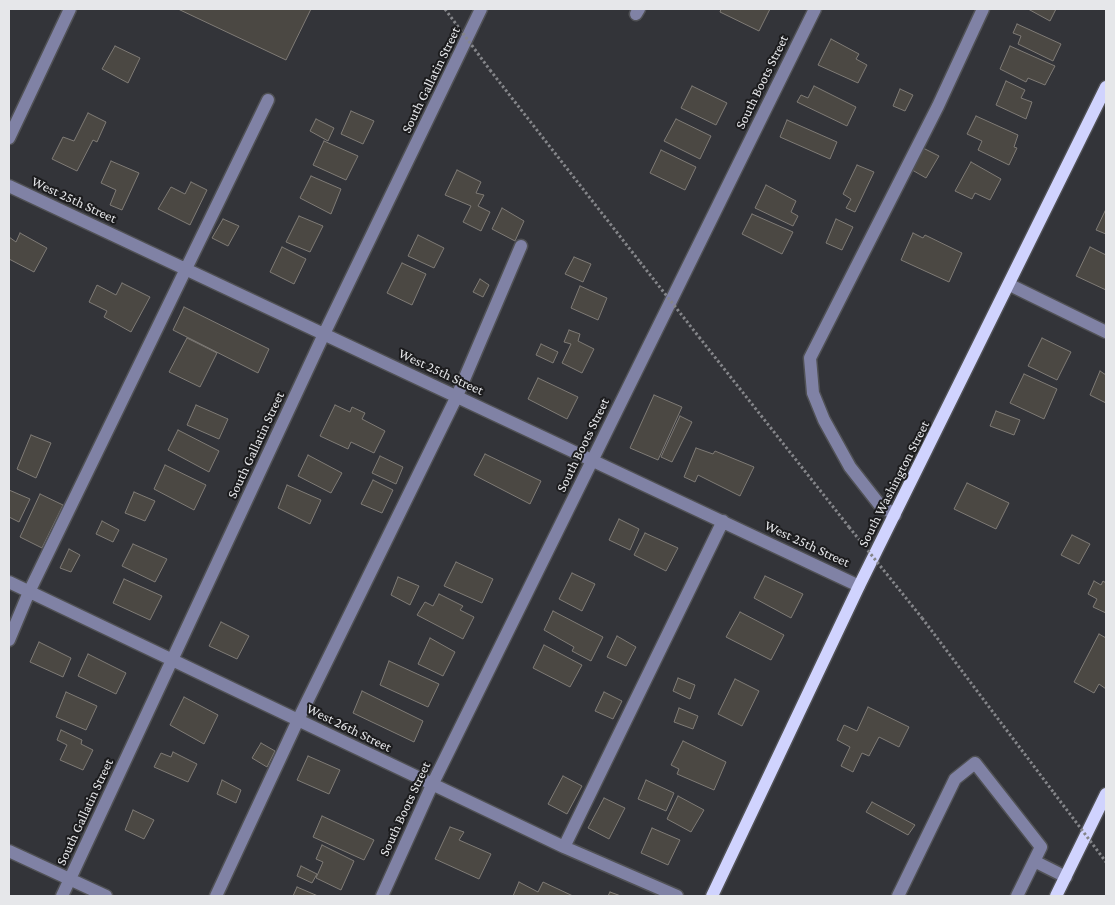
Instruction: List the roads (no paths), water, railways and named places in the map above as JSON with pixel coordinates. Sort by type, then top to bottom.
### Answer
[{"type":"main road","name":"South Washington Street","points":[[712,896],[859,586],[1010,285],[1106,87]]},
{"type":"main road","points":[[1056,896],[1106,794]]},
{"type":"street","points":[[9,138],[70,9]]},
{"type":"street","name":"South Gallatin Street","points":[[62,896],[324,334],[481,9]]},
{"type":"street","name":"South Boots Street","points":[[382,896],[432,785],[815,9]]},
{"type":"street","points":[[895,515],[879,504],[850,467],[824,420],[813,393],[810,358],[938,106],[983,9]]},
{"type":"street","points":[[9,640],[29,592],[268,100]]},
{"type":"street","name":"West 25th Street","points":[[9,186],[859,586]]},
{"type":"street","points":[[216,896],[298,720],[457,396],[521,246]]},
{"type":"street","points":[[1010,285],[1106,332]]},
{"type":"street","points":[[564,847],[723,521]]},
{"type":"street","name":"West 26th Street","points":[[9,582],[432,785],[564,847],[677,896]]},
{"type":"street","points":[[898,896],[955,779],[976,763],[1041,847],[1017,896]]},
{"type":"street","points":[[9,851],[106,896]]},
{"type":"street","points":[[1034,861],[1066,877]]}]
